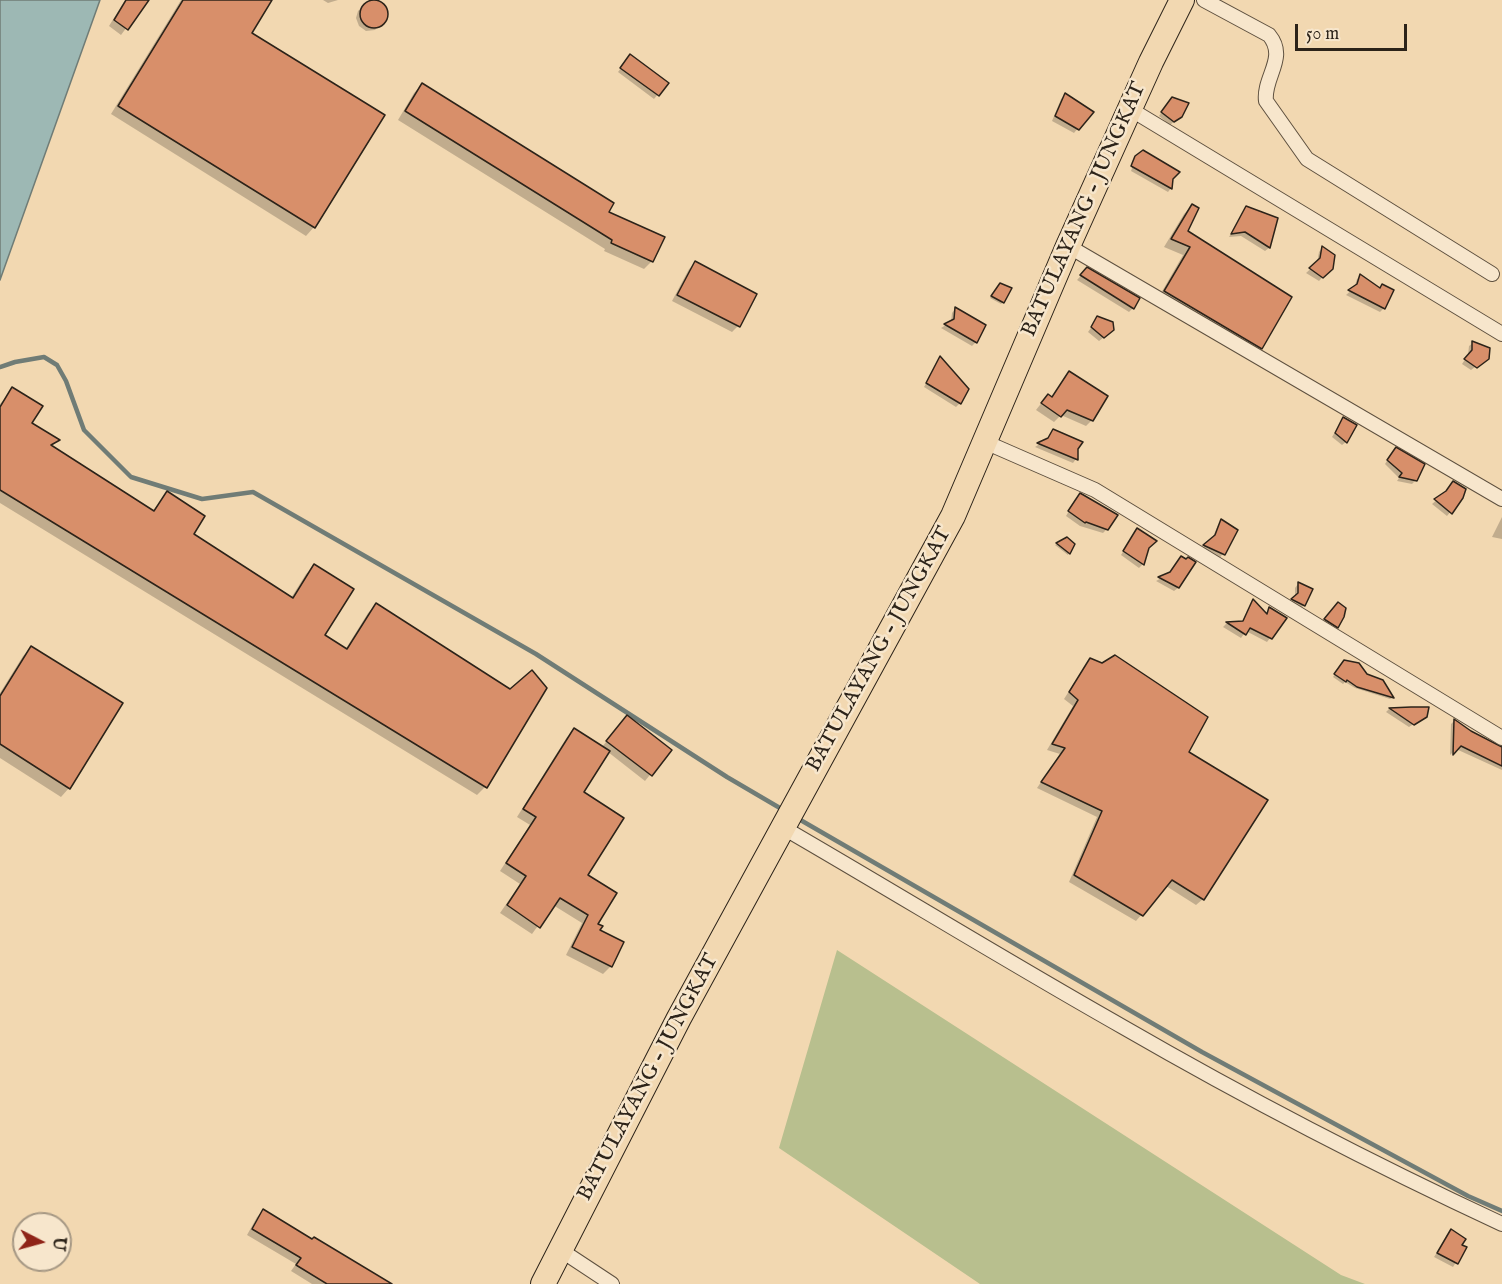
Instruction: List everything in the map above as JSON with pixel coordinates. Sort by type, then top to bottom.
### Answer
[{"type":"highway","name":"BATULAYANG - JUNGKAT","points":[[543,1284],[654,1065],[953,516],[1068,246],[1182,0]]},
{"type":"street","points":[[1204,0],[1263,31],[1276,43],[1276,61],[1265,92],[1266,101],[1307,159],[1492,274]]},
{"type":"street","points":[[1130,109],[1502,334]]},
{"type":"street","points":[[1068,246],[1502,499]]},
{"type":"street","points":[[985,442],[1095,490],[1502,738]]},
{"type":"street","points":[[787,818],[1123,1027],[1290,1119],[1502,1224]]},
{"type":"street","points":[[559,1249],[612,1284]]},
{"type":"green space","points":[[837,950],[1341,1275],[1365,1284],[980,1284],[779,1148]]},
{"type":"water","points":[[0,0],[100,0],[0,280]]},
{"type":"building","points":[[126,0],[149,0],[128,30],[114,20]]},
{"type":"building","points":[[183,0],[272,0],[252,33],[385,115],[315,228],[118,106]]},
{"type":"building","points":[[374,0],[384,4],[388,14],[384,24],[374,28],[364,24],[360,14],[364,4]]},
{"type":"building","points":[[630,54],[669,83],[659,96],[620,68]]},
{"type":"building","points":[[422,83],[614,203],[609,212],[665,237],[653,262],[611,243],[612,240],[405,111]]},
{"type":"building","points":[[1065,93],[1094,112],[1079,130],[1055,116]]},
{"type":"building","points":[[1172,97],[1189,103],[1182,117],[1174,122],[1161,112]]},
{"type":"building","points":[[1143,150],[1180,172],[1173,179],[1172,189],[1131,166],[1135,156]]},
{"type":"building","points":[[1192,204],[1199,208],[1188,231],[1292,297],[1262,349],[1164,291],[1190,247],[1171,239]]},
{"type":"building","points":[[1246,206],[1278,218],[1270,248],[1245,232],[1231,234]]},
{"type":"building","points":[[1322,246],[1335,255],[1333,269],[1323,278],[1309,268],[1320,258]]},
{"type":"building","points":[[695,261],[757,294],[740,327],[677,295]]},
{"type":"building","points":[[1087,267],[1140,298],[1134,309],[1080,275]]},
{"type":"building","points":[[1360,274],[1380,288],[1382,284],[1394,290],[1385,309],[1348,290],[1357,284]]},
{"type":"building","points":[[1000,283],[1012,288],[1004,303],[991,296]]},
{"type":"building","points":[[955,307],[986,325],[977,343],[944,324],[954,319]]},
{"type":"building","points":[[1097,316],[1113,322],[1114,330],[1104,338],[1091,327]]},
{"type":"building","points":[[1472,341],[1490,348],[1489,359],[1477,368],[1464,359],[1472,350]]},
{"type":"building","points":[[940,356],[969,389],[961,404],[926,383]]},
{"type":"building","points":[[1069,371],[1108,396],[1093,421],[1067,410],[1061,417],[1041,403],[1048,394],[1052,397]]},
{"type":"building","points":[[12,387],[43,406],[32,423],[60,440],[51,445],[154,511],[167,491],[205,516],[194,534],[293,598],[314,564],[354,589],[325,635],[347,649],[376,603],[510,689],[532,670],[547,688],[487,788],[0,490],[0,407]]},
{"type":"building","points":[[1343,417],[1357,425],[1347,443],[1335,433]]},
{"type":"building","points":[[1053,429],[1083,442],[1078,449],[1078,460],[1037,443],[1048,438]]},
{"type":"building","points":[[1396,447],[1425,464],[1417,481],[1399,477],[1402,473],[1387,460]]},
{"type":"building","points":[[1453,481],[1466,489],[1452,514],[1434,499],[1446,491]]},
{"type":"building","points":[[1080,493],[1118,515],[1108,530],[1085,523],[1068,511]]},
{"type":"building","points":[[1221,519],[1238,530],[1225,555],[1203,545],[1215,535]]},
{"type":"building","points":[[1137,528],[1157,541],[1149,548],[1144,565],[1123,551]]},
{"type":"building","points":[[1067,537],[1075,544],[1070,554],[1056,543]]},
{"type":"building","points":[[1181,556],[1196,562],[1179,588],[1158,577],[1170,572]]},
{"type":"building","points":[[1298,582],[1313,589],[1305,606],[1291,599],[1298,593]]},
{"type":"building","points":[[1253,599],[1267,614],[1269,607],[1287,618],[1272,639],[1250,628],[1246,635],[1226,622],[1243,621]]},
{"type":"building","points":[[1338,602],[1346,608],[1338,628],[1324,619]]},
{"type":"building","points":[[31,646],[123,703],[70,789],[0,744],[0,696]]},
{"type":"building","points":[[1115,655],[1208,717],[1189,752],[1268,800],[1204,900],[1172,880],[1143,916],[1074,875],[1102,811],[1041,782],[1065,748],[1052,744],[1078,700],[1069,692],[1090,658],[1102,663]]},
{"type":"building","points":[[1344,660],[1359,663],[1367,674],[1383,680],[1394,698],[1357,687],[1334,674]]},
{"type":"building","points":[[1429,707],[1427,717],[1414,725],[1389,708]]},
{"type":"building","points":[[627,715],[672,750],[652,776],[606,741]]},
{"type":"building","points":[[1454,719],[1502,747],[1502,766],[1461,746],[1453,755]]},
{"type":"building","points":[[574,728],[610,751],[584,792],[624,818],[588,875],[617,893],[598,924],[603,926],[600,930],[624,942],[612,967],[572,947],[588,915],[560,898],[540,928],[507,905],[526,876],[506,863],[536,817],[523,809]]},
{"type":"building","points":[[263,1209],[392,1284],[327,1284],[296,1265],[301,1258],[252,1229]]},
{"type":"building","points":[[1451,1229],[1466,1239],[1462,1245],[1467,1247],[1458,1264],[1437,1253]]},
{"type":"waterway","points":[[0,367],[44,357],[57,365],[66,381],[84,430],[131,477],[202,499],[253,492],[536,654],[727,777],[785,811]]},
{"type":"waterway","points":[[797,818],[1202,1052],[1468,1196],[1502,1211]]}]
